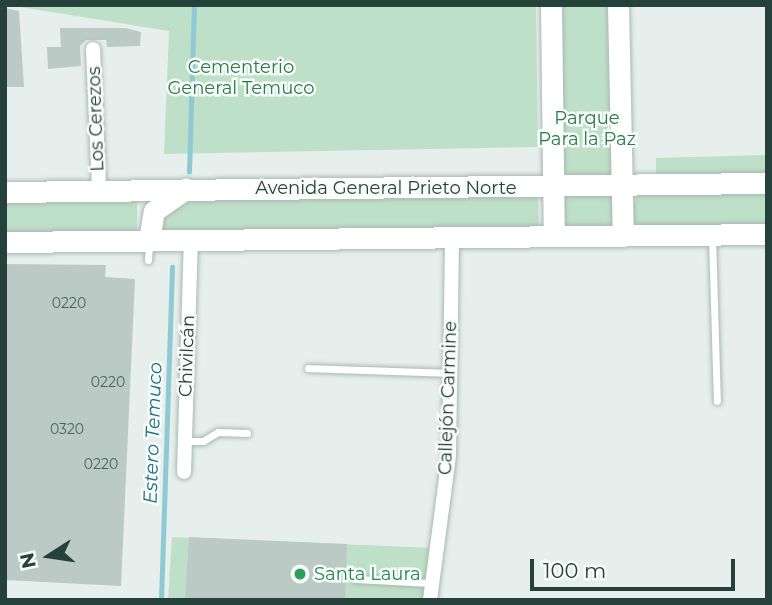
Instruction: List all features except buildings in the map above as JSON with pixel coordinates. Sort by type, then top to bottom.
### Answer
[{"type":"street","points":[[551,5],[554,236]]},
{"type":"street","points":[[618,5],[624,236]]},
{"type":"street","name":"Los Cerezos","points":[[93,50],[99,189]]},
{"type":"street","name":"Avenida General Prieto Norte","points":[[5,192],[188,188],[554,188],[767,183]]},
{"type":"street","points":[[148,250],[151,216],[158,205],[188,188]]},
{"type":"street","points":[[5,242],[148,250],[191,240],[767,234]]},
{"type":"street","name":"Callejón Carmine","points":[[430,600],[449,455],[452,238]]},
{"type":"street","name":"Chivilcán","points":[[184,472],[191,240]]},
{"type":"lane","points":[[712,235],[717,401]]},
{"type":"lane","points":[[308,368],[450,373]]},
{"type":"lane","points":[[185,441],[203,442],[218,432],[247,433]]},
{"type":"lane","points":[[355,579],[433,583]]},
{"type":"green space","name":"Cementerio General Temuco","points":[[8,5],[536,5],[538,147],[164,154],[169,31]]},
{"type":"green space","name":"Parque Para la Paz","points":[[558,5],[611,5],[617,180],[559,182]]},
{"type":"green space","points":[[767,155],[767,178],[656,181],[656,158]]},
{"type":"green space","points":[[767,187],[767,229],[634,227],[633,207],[639,189]]},
{"type":"green space","points":[[615,189],[616,231],[562,231],[562,190]]},
{"type":"green space","points":[[538,190],[539,231],[154,232],[170,199]]},
{"type":"green space","points":[[5,198],[137,198],[137,232],[5,233]]},
{"type":"green space","name":"Santa Laura","points":[[172,537],[434,548],[426,600],[168,600]]},
{"type":"waterway","points":[[189,172],[194,5]]},
{"type":"waterway","name":"Estero Temuco","points":[[161,600],[172,267]]},
{"type":"place","name":"Santa Laura","points":[[300,574]]}]
